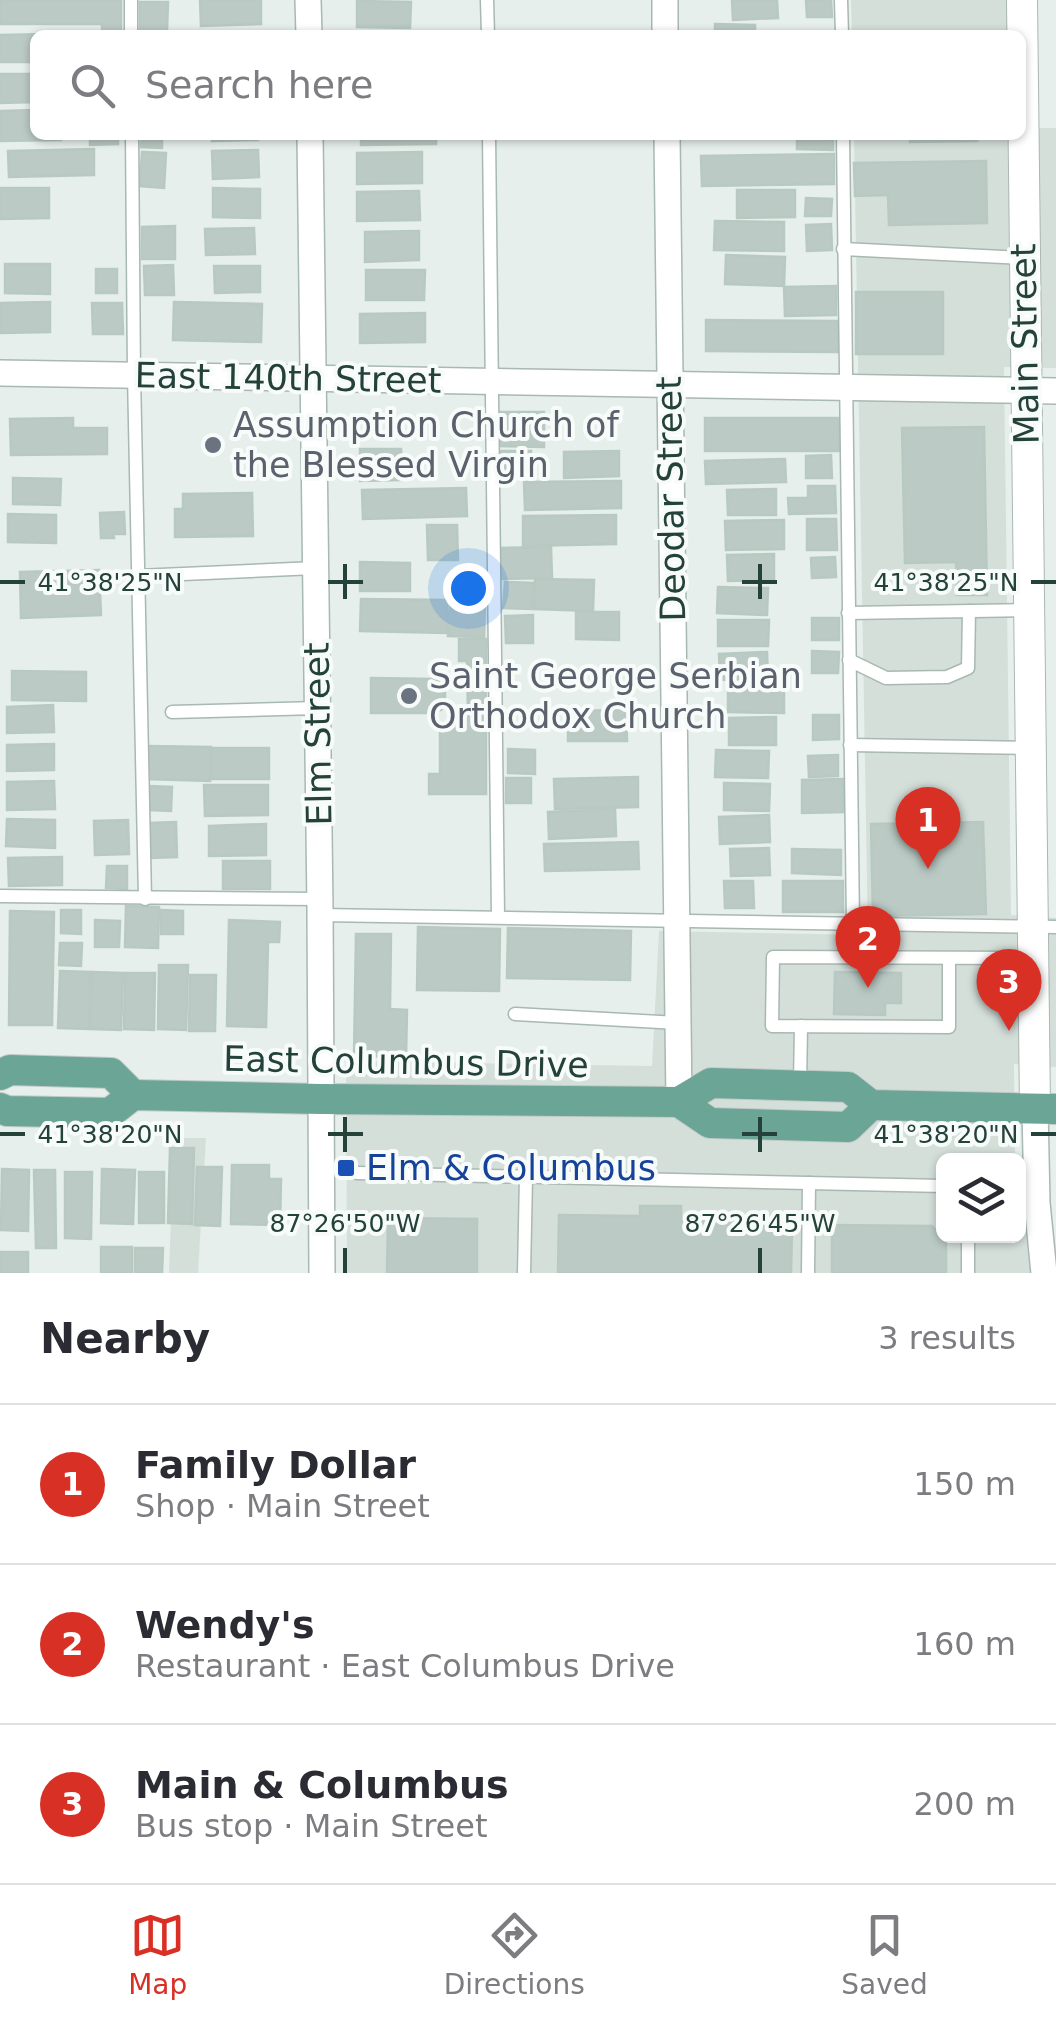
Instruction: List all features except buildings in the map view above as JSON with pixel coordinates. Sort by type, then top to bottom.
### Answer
[{"type":"main road","name":"East Columbus Drive","points":[[0,1075],[10,1070],[111,1073],[133,1095]]},
{"type":"main road","name":"East Columbus Drive","points":[[0,1108],[110,1113],[133,1095],[679,1102],[711,1083],[848,1086],[871,1105],[1045,1108]]},
{"type":"main road","name":"East Columbus Drive","points":[[679,1102],[710,1123],[848,1127],[871,1105]]},
{"type":"street","points":[[308,0],[309,30]]},
{"type":"street","points":[[665,0],[666,30]]},
{"type":"street","name":"Main Street","points":[[1022,0],[1022,30]]},
{"type":"street","name":"Elm Street","points":[[310,140],[322,1273]]},
{"type":"street","name":"Deodar Street","points":[[666,140],[679,1102]]},
{"type":"street","name":"Main Street","points":[[1023,140],[1024,258],[1041,391],[1028,610],[1030,748],[1040,940],[1039,1034],[1045,1108]]},
{"type":"street","name":"East 140th Street","points":[[0,372],[1041,391]]},
{"type":"street","points":[[1045,1108],[1028,1193],[1047,1261]]},
{"type":"lane","points":[[130,0],[131,30]]},
{"type":"lane","points":[[487,0],[488,30]]},
{"type":"lane","points":[[841,0],[842,30]]},
{"type":"lane","points":[[132,140],[145,899]]},
{"type":"lane","points":[[489,140],[498,917]]},
{"type":"lane","points":[[842,140],[853,924]]},
{"type":"lane","points":[[844,248],[1024,258]]},
{"type":"lane","points":[[138,576],[315,568]]},
{"type":"lane","points":[[848,613],[1028,610]]},
{"type":"lane","points":[[849,660],[886,678],[947,677],[968,668],[970,611]]},
{"type":"lane","points":[[172,712],[317,708]]},
{"type":"lane","points":[[850,744],[1030,748]]},
{"type":"lane","points":[[0,896],[145,899],[498,917],[853,924],[1040,940]]},
{"type":"lane","points":[[949,958],[948,1027],[772,1026],[773,956],[949,958],[1040,940]]},
{"type":"lane","points":[[515,1014],[678,1023]]},
{"type":"lane","points":[[800,1026],[800,1086]]},
{"type":"lane","points":[[357,1173],[936,1186]]},
{"type":"lane","points":[[524,1273],[526,1177]]},
{"type":"lane","points":[[808,1273],[810,1183]]},
{"type":"lane","points":[[968,1243],[968,1273]]},
{"type":"shaded area","points":[[851,0],[1009,0],[1009,30],[852,30]]},
{"type":"shaded area","points":[[1026,128],[1056,128],[1056,368],[1004,367],[1011,915],[1056,918],[1056,1067],[1014,1064],[1015,1153],[936,1153],[936,1243],[1026,1243],[1026,1237],[1031,1273],[347,1273],[346,1061],[652,1066],[659,931],[868,935],[854,140],[1026,140]]},
{"type":"shaded area","points":[[174,1138],[206,1138],[198,1273],[169,1273]]},
{"type":"place","name":"Assumption Church of the Blessed Virgin","points":[[213,445]]},
{"type":"place","name":"Saint George Serbian Orthodox Church","points":[[409,696]]},
{"type":"place","name":"Family Dollar","points":[[928,869]]},
{"type":"place","name":"Wendy's","points":[[868,988]]},
{"type":"place","name":"Main & Columbus","points":[[1009,1031]]},
{"type":"place","name":"Elm & Columbus","points":[[346,1168]]}]
